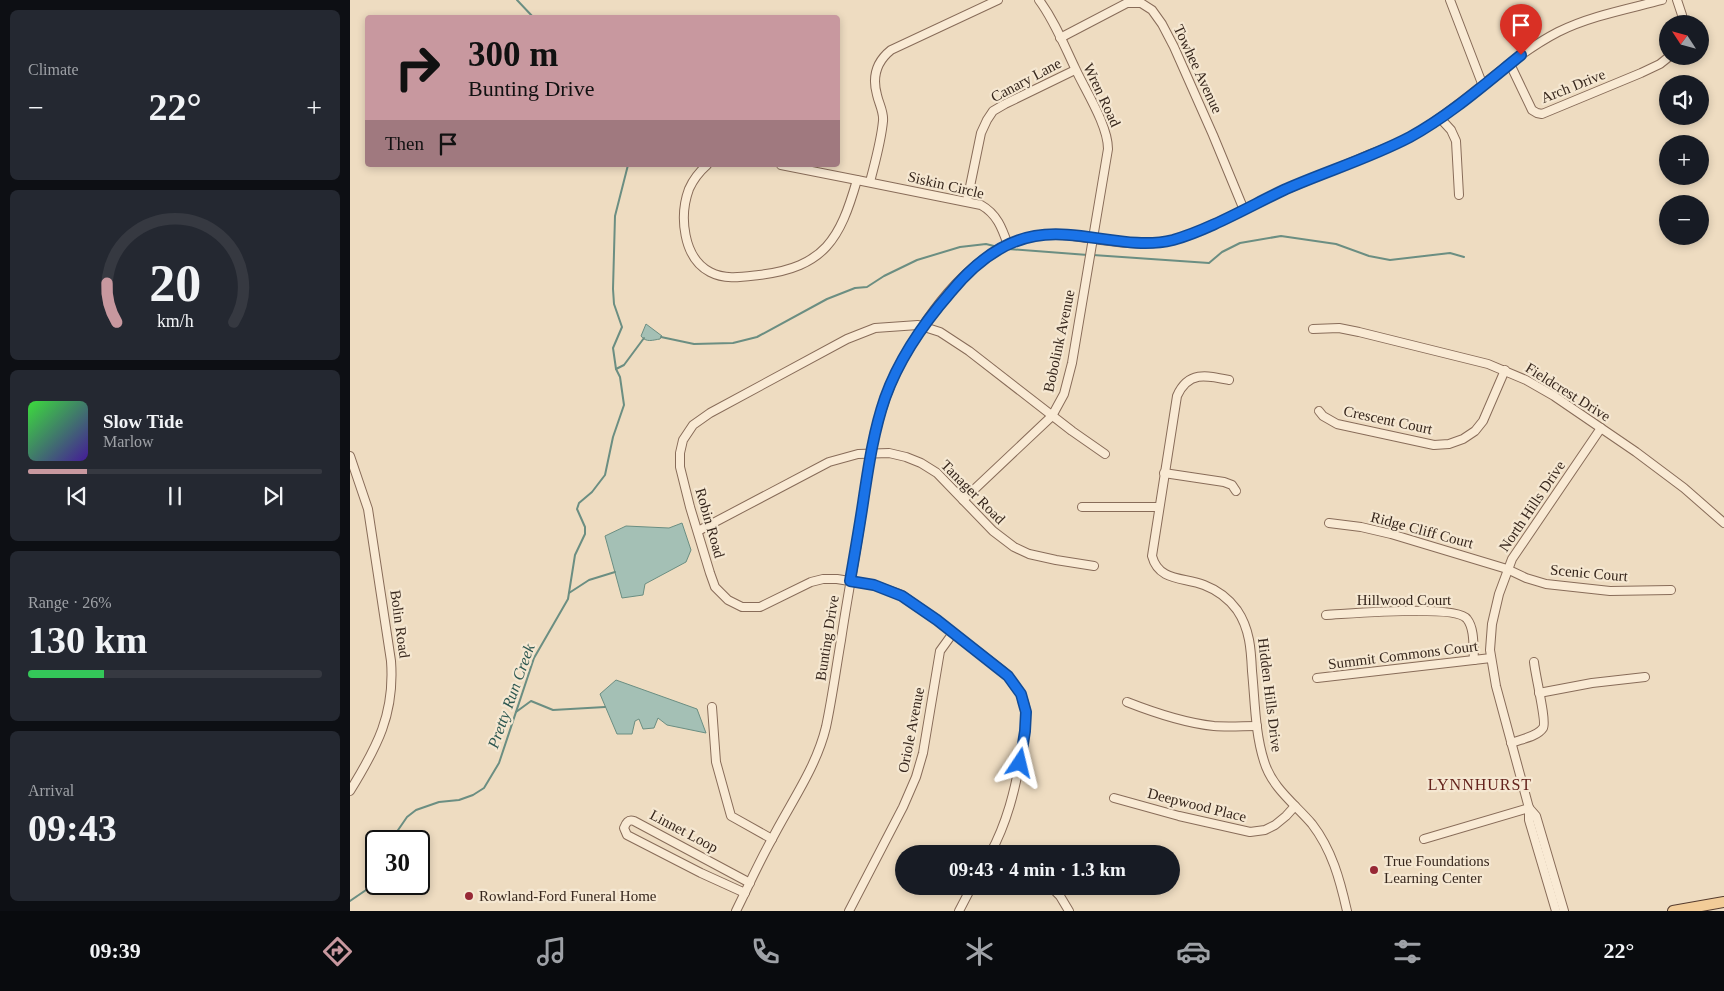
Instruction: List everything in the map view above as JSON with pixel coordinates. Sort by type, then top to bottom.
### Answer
[{"type":"main road","points":[[1673,911],[1718,906]]},
{"type":"street","points":[[870,182],[877,157],[883,121],[877,95],[875,73],[882,58],[899,46],[998,0]]},
{"type":"street","name":"Wren Road","points":[[1038,0],[1076,70],[1099,117],[1108,143],[1093,238]]},
{"type":"street","points":[[1450,0],[1483,86]]},
{"type":"street","name":"Bunting Drive","points":[[736,911],[804,780],[823,738],[836,671],[874,436],[886,396],[902,362],[924,325],[969,271],[989,255],[1029,237],[1046,234],[1145,243],[1172,240],[1206,227],[1310,179],[1399,142],[1440,118],[1546,39],[1572,26],[1662,0]]},
{"type":"street","points":[[1678,0],[1682,15]]},
{"type":"street","name":"Towhee Avenue","points":[[1060,38],[1122,2],[1146,5],[1152,10],[1162,24],[1202,108],[1244,210]]},
{"type":"street","name":"Arch Drive","points":[[1510,64],[1532,110],[1542,114],[1659,64]]},
{"type":"street","name":"Canary Lane","points":[[967,201],[981,133],[993,111],[1076,70]]},
{"type":"street","points":[[1440,118],[1451,130],[1456,141],[1459,195]]},
{"type":"street","points":[[705,167],[696,176],[687,196],[684,220],[687,237],[693,256],[699,264],[715,274],[732,278],[780,272],[798,266],[822,251],[833,241],[840,228],[857,180]]},
{"type":"street","name":"Siskin Circle","points":[[791,167],[981,204],[991,212],[1002,228],[1008,245]]},
{"type":"street","name":"Bobolink Avenue","points":[[963,500],[1052,416],[1067,385],[1093,238]]},
{"type":"street","name":"Robin Road","points":[[994,845],[1014,796],[1025,731],[1025,706],[1021,694],[1008,676],[902,596],[874,585],[837,579],[823,579],[811,582],[766,606],[754,608],[739,606],[728,600],[715,587],[705,559],[681,474],[679,460],[683,440],[693,425],[710,413],[856,334],[886,326],[924,325],[947,336],[969,351],[1052,416],[1106,454]]},
{"type":"street","name":"Fieldcrest Drive","points":[[1313,330],[1332,328],[1349,330],[1488,364],[1505,370],[1540,387],[1636,452],[1684,488],[1724,523]]},
{"type":"street","name":"Crescent Court","points":[[1319,411],[1323,416],[1337,424],[1426,444],[1449,444],[1463,439],[1480,425],[1505,370]]},
{"type":"street","name":"Hidden Hills Drive","points":[[1228,380],[1200,376],[1188,381],[1182,388],[1176,401],[1152,549],[1153,560],[1158,570],[1170,578],[1204,585],[1223,596],[1235,608],[1246,627],[1250,642],[1257,726],[1267,768],[1275,783],[1312,825],[1327,848],[1340,883],[1347,911]]},
{"type":"street","name":"North Hills Drive","points":[[1564,911],[1536,816],[1530,808],[1511,742],[1496,686],[1490,639],[1499,594],[1507,569],[1533,527],[1601,428]]},
{"type":"street","name":"Tanager Road","points":[[698,531],[828,462],[848,456],[871,454],[898,455],[921,463],[945,479],[1000,537],[1014,547],[1029,554],[1094,566]]},
{"type":"street","name":"Bolin Road","points":[[350,456],[368,509],[392,672],[391,696],[384,726],[374,751],[350,791]]},
{"type":"street","points":[[1164,473],[1224,482],[1232,485],[1236,491]]},
{"type":"street","points":[[1082,507],[1159,507]]},
{"type":"street","name":"Ridge Cliff Court","points":[[1329,523],[1361,527],[1391,534],[1507,569]]},
{"type":"street","name":"Scenic Court","points":[[1507,569],[1536,582],[1560,586],[1610,591],[1671,590]]},
{"type":"street","name":"Hillwood Court","points":[[1326,615],[1388,611],[1429,611],[1461,614],[1468,619],[1471,627],[1474,660]]},
{"type":"street","name":"Oriole Avenue","points":[[849,911],[903,807],[916,777],[923,753],[940,651],[953,633]]},
{"type":"street","name":"Summit Commons Court","points":[[1317,678],[1491,658]]},
{"type":"street","points":[[1511,742],[1535,734],[1544,725],[1545,717],[1534,662]]},
{"type":"street","points":[[1539,692],[1645,676]]},
{"type":"street","points":[[1128,702],[1195,723],[1217,726],[1257,726]]},
{"type":"street","points":[[712,707],[716,762],[731,816],[772,839]]},
{"type":"street","name":"Deepwood Place","points":[[1114,798],[1179,816],[1250,832],[1265,830],[1275,825],[1295,806]]},
{"type":"street","points":[[1424,839],[1530,808]]},
{"type":"street","name":"North Hills Drive","points":[[1530,808],[1529,820],[1556,911]]},
{"type":"street","name":"Linnet Loop","points":[[745,893],[700,873],[628,835],[624,828],[626,823],[630,820],[634,821],[750,883]]},
{"type":"street","points":[[700,873],[708,859]]},
{"type":"street","points":[[959,911],[967,895]]},
{"type":"street","points":[[1059,895],[1069,911]]},
{"type":"shaded area","points":[[646,324],[662,336],[660,339],[650,341],[645,340],[641,336]]},
{"type":"shaded area","points":[[682,523],[691,550],[686,562],[645,584],[643,595],[622,598],[605,536],[626,526],[669,528]]},
{"type":"shaded area","points":[[616,680],[697,709],[706,733],[667,725],[658,718],[654,728],[643,729],[639,719],[635,721],[632,734],[617,734],[600,694]]},
{"type":"waterway","name":"Pretty Run Creek","points":[[517,0],[531,15]]},
{"type":"waterway","name":"Pretty Run Creek","points":[[398,830],[407,817],[416,810],[439,802],[459,800],[473,795],[484,788],[499,763],[534,658],[568,599],[575,555],[585,534],[585,527],[577,509],[579,503],[592,492],[605,475],[613,437],[624,405],[613,348],[622,327],[614,304],[613,289],[615,216],[627,167]]},
{"type":"waterway","points":[[1093,255],[1209,263],[1222,252],[1240,243],[1281,236],[1336,244],[1369,256],[1390,260],[1450,253],[1464,257]]},
{"type":"waterway","points":[[661,337],[694,344],[733,343],[757,337],[827,299],[855,288],[867,287],[884,276],[917,260],[960,247],[986,244],[998,247]]},
{"type":"waterway","points":[[1008,249],[1088,255]]},
{"type":"waterway","points":[[616,369],[624,365],[644,338]]},
{"type":"waterway","points":[[569,593],[589,580],[615,572]]},
{"type":"waterway","points":[[516,712],[531,701],[553,710],[605,707]]},
{"type":"waterway","name":"Pretty Run Creek","points":[[350,901],[365,891]]},
{"type":"place","name":"True Foundations Learning Center","points":[[1374,870]]},
{"type":"place","name":"Rowland-Ford Funeral Home","points":[[469,896]]},
{"type":"district","name":"LYNNHURST","points":[[1480,784]]},
{"type":"route","points":[[1020,763],[1026,712],[1021,694],[1008,676],[937,620],[902,596],[874,585],[850,581],[871,448],[881,410],[894,377],[919,332],[973,267],[989,255],[1012,243],[1046,234],[1145,243],[1163,242],[1181,237],[1287,189],[1412,136],[1465,100],[1521,55]]}]
